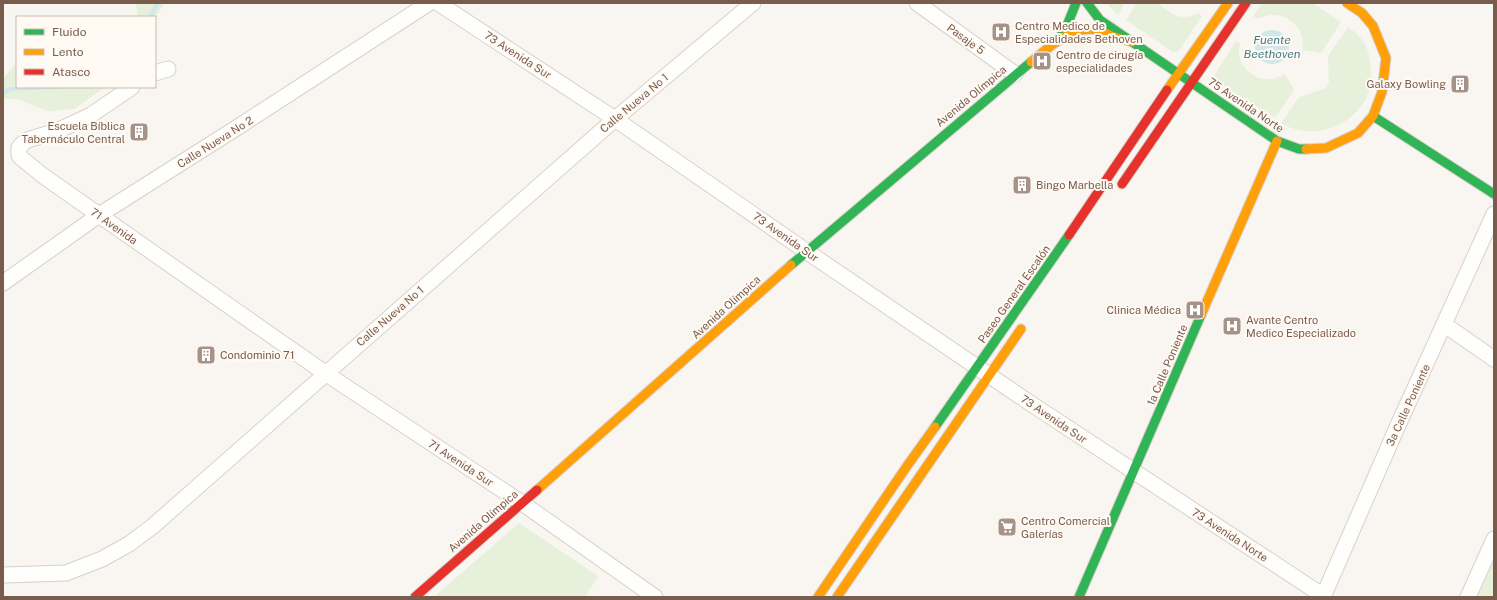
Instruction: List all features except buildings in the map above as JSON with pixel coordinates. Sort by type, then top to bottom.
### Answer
[{"type":"main road","name":"Avenida Olímpica","points":[[1058,41],[1068,23],[1076,3]]},
{"type":"main road","name":"75 Avenida Norte","points":[[1087,3],[1100,20],[1277,141],[1299,149],[1326,148],[1358,133],[1373,116],[1382,92],[1386,58],[1373,26],[1362,14],[1347,3]]},
{"type":"main road","name":"Paseo General Escalón","points":[[818,597],[907,466],[1116,168],[1178,73],[1228,3]]},
{"type":"main road","points":[[1118,190],[1246,3]]},
{"type":"main road","name":"Avenida Olímpica","points":[[415,597],[611,426],[806,251],[1015,74],[1058,41],[1077,32],[1091,29],[1098,30],[1114,37],[1132,42]]},
{"type":"main road","points":[[1373,116],[1494,194]]},
{"type":"main road","name":"1a Calle Poniente","points":[[1079,597],[1277,141]]},
{"type":"main road","points":[[837,597],[1026,322]]},
{"type":"street","name":"Calle Nueva No 2","points":[[3,283],[98,215],[238,127],[428,3]]},
{"type":"street","name":"73 Avenida Sur","points":[[438,3],[614,119],[990,376],[1134,472]]},
{"type":"street","name":"Calle Nueva No 1","points":[[3,575],[66,573],[102,559],[129,544],[153,526],[324,373],[614,119],[753,3]]},
{"type":"street","name":"Pasaje 5","points":[[917,3],[1015,74]]},
{"type":"street","name":"71 Avenida","points":[[131,88],[91,115],[57,131],[27,140],[19,148],[19,155],[26,163],[98,215],[324,373]]},
{"type":"street","name":"3a Calle Poniente","points":[[1324,597],[1399,423],[1494,214]]},
{"type":"street","points":[[1444,325],[1494,359]]},
{"type":"street","name":"71 Avenida Sur","points":[[324,373],[522,503],[654,597]]},
{"type":"street","name":"73 Avenida Norte","points":[[1134,472],[1324,597]]},
{"type":"street","points":[[1468,597],[1494,539]]},
{"type":"green space","points":[[136,3],[165,3],[156,16],[138,16]]},
{"type":"green space","points":[[1106,3],[1125,3],[1118,15]]},
{"type":"green space","points":[[1137,3],[1159,3],[1167,11],[1182,17],[1193,16],[1198,13],[1202,16],[1180,49],[1177,52],[1173,52],[1126,20]]},
{"type":"green space","points":[[1263,3],[1313,3],[1341,22],[1321,53],[1302,50],[1303,44],[1300,31],[1297,26],[1287,18],[1270,15],[1258,19],[1253,16]]},
{"type":"green space","points":[[1348,27],[1357,34],[1368,50],[1371,69],[1371,82],[1365,101],[1353,115],[1344,122],[1324,130],[1302,131],[1281,123],[1299,97],[1326,88],[1329,82],[1328,56]]},
{"type":"green space","points":[[1236,41],[1240,43],[1239,52],[1242,63],[1249,72],[1259,78],[1265,79],[1278,77],[1285,74],[1294,90],[1275,118],[1215,80],[1215,74]]},
{"type":"green space","points":[[16,63],[16,88],[104,88],[74,109],[48,111],[17,99],[3,99],[3,79]]},
{"type":"green space","points":[[519,523],[598,576],[585,597],[434,597]]},
{"type":"green space","points":[[1494,549],[1494,597],[1470,597]]},
{"type":"water","name":"Fuente Beethoven","points":[[1275,30],[1284,35],[1288,40],[1288,54],[1284,59],[1279,63],[1269,64],[1265,63],[1256,54],[1255,44],[1256,40],[1265,31]]},
{"type":"waterway","points":[[151,16],[158,3]]},
{"type":"waterway","points":[[3,93],[10,89],[34,88]]},
{"type":"traffic: fast","points":[[1058,41],[1068,23],[1076,3]]},
{"type":"traffic: fast","points":[[1087,3],[1100,20],[1277,141],[1299,149],[1306,149]]},
{"type":"traffic: fast","points":[[791,265],[1031,62]]},
{"type":"traffic: fast","points":[[1373,116],[1494,194]]},
{"type":"traffic: fast","points":[[935,427],[1069,235]]},
{"type":"traffic: fast","points":[[1079,597],[1201,315]]},
{"type":"traffic: slow","points":[[1167,90],[1228,3]]},
{"type":"traffic: slow","points":[[1306,149],[1326,148],[1358,133],[1373,116],[1382,92],[1386,58],[1373,26],[1362,13],[1347,3]]},
{"type":"traffic: slow","points":[[1031,62],[1053,44],[1069,34],[1087,29],[1103,32],[1132,42]]},
{"type":"traffic: slow","points":[[1201,315],[1277,141]]},
{"type":"traffic: slow","points":[[537,490],[791,265]]},
{"type":"traffic: slow","points":[[837,597],[1021,329]]},
{"type":"traffic: slow","points":[[818,597],[935,427]]},
{"type":"traffic: jam","points":[[1122,184],[1246,3]]},
{"type":"traffic: jam","points":[[1069,235],[1167,90]]},
{"type":"traffic: jam","points":[[415,597],[537,490]]},
{"type":"place","name":"Centro Medico de Especialidades Bethoven","points":[[1001,32]]},
{"type":"place","name":"Centro de cirugía especialidades","points":[[1042,61]]},
{"type":"place","name":"Galaxy Bowling","points":[[1460,84]]},
{"type":"place","name":"Escuela Bíblica Tabernáculo Central","points":[[139,132]]},
{"type":"place","name":"Bingo Marbella","points":[[1022,185]]},
{"type":"place","name":"Clinica Médica","points":[[1195,310]]},
{"type":"place","name":"Avante Centro Medico Especializado","points":[[1232,326]]},
{"type":"place","name":"Condominio 71","points":[[206,355]]},
{"type":"place","name":"Centro Comercial Galerías","points":[[1007,527]]}]
